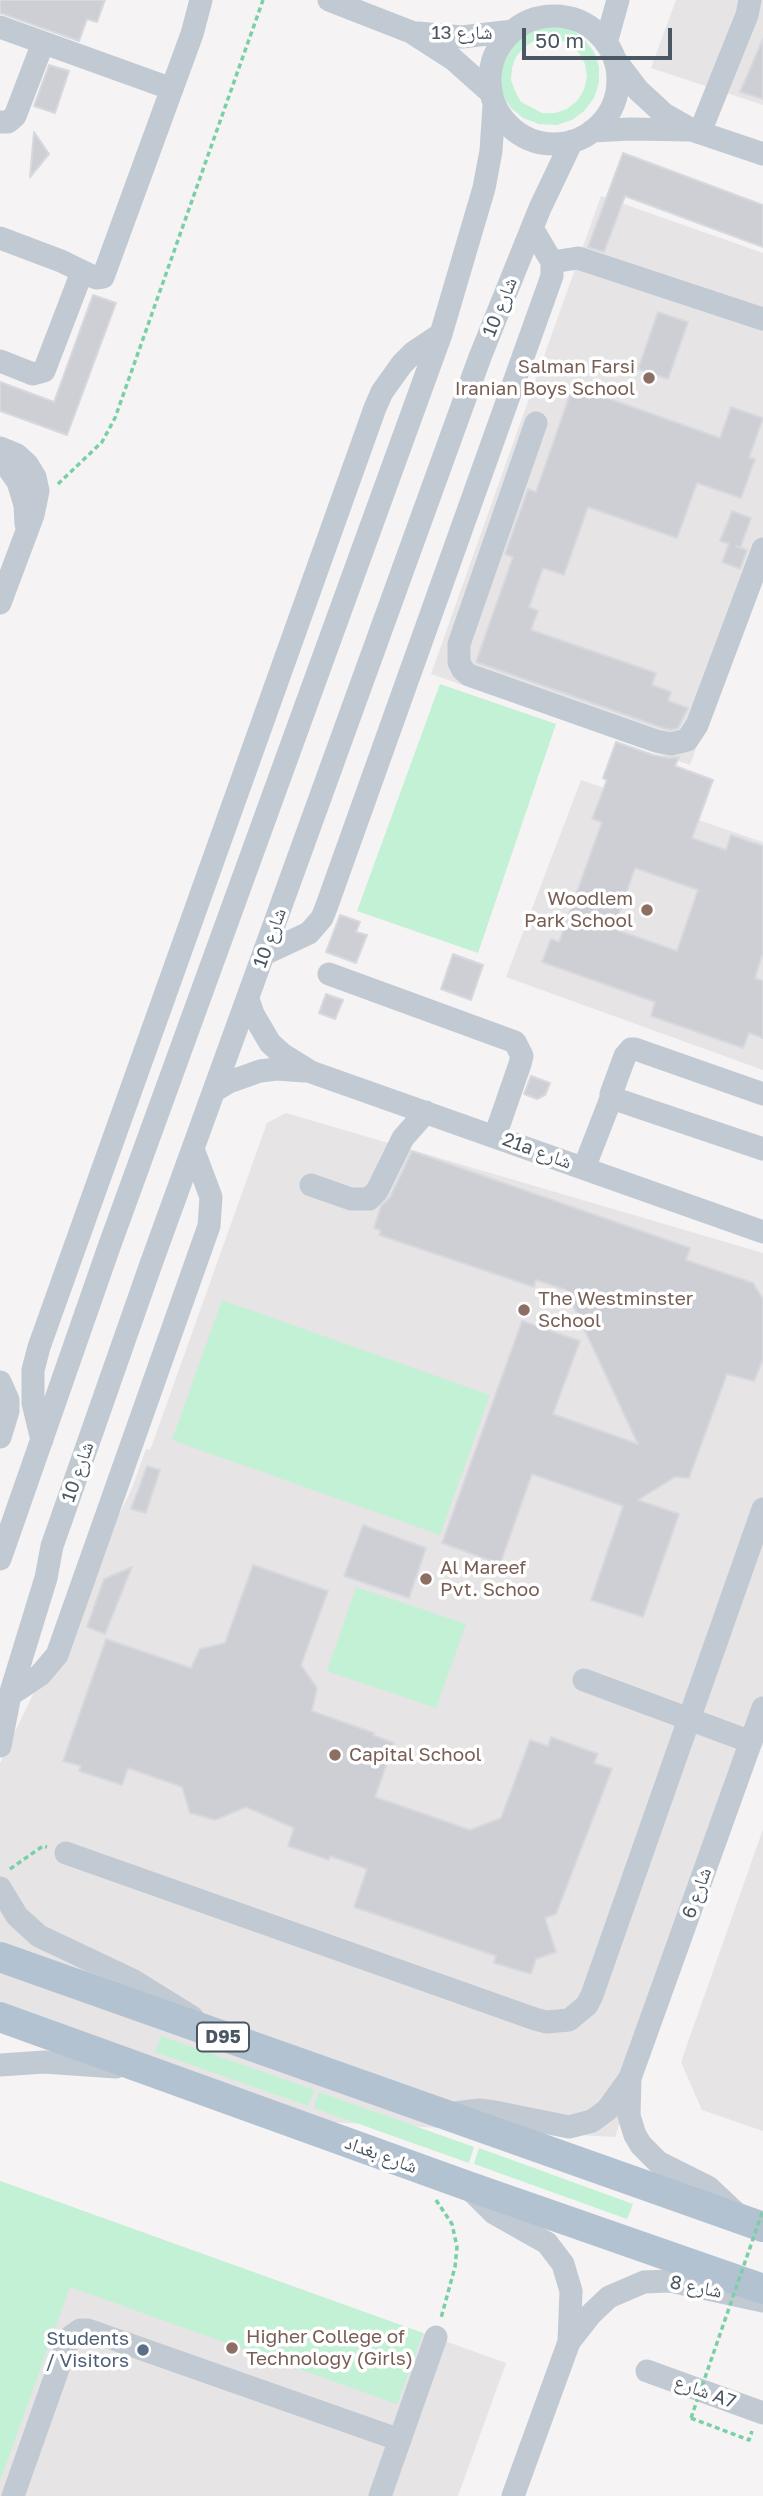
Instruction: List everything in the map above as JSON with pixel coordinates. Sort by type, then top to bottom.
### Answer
[{"type":"main road","name":"D95","points":[[0,1957],[756,2219]]},
{"type":"main road","name":"شارع بغداد","points":[[0,2017],[468,2186],[763,2288]]},
{"type":"street","points":[[2,245],[61,261],[82,272],[102,278],[192,34],[201,0]]},
{"type":"street","points":[[192,34],[210,0]]},
{"type":"street","name":"شارع 13","points":[[329,0],[411,32],[453,60],[492,99]]},
{"type":"street","points":[[582,136],[604,120],[617,90],[618,73],[610,50],[618,0]]},
{"type":"street","points":[[696,131],[747,15],[750,0]]},
{"type":"street","points":[[0,1559],[109,1247],[441,334],[484,188],[491,151],[490,69],[498,48],[513,31],[540,9],[551,16],[567,18],[589,27],[652,104],[696,131],[763,154]]},
{"type":"street","points":[[0,27],[172,89]]},
{"type":"street","name":"شارع 13","points":[[411,32],[462,37],[513,31]]},
{"type":"street","points":[[0,122],[8,122],[15,116],[43,43]]},
{"type":"street","points":[[492,99],[510,127],[521,135],[546,144],[582,136],[639,129],[696,131]]},
{"type":"street","name":"شارع 10","points":[[0,1746],[10,1695],[46,1578],[52,1546],[193,1149],[480,356],[532,228],[582,136]]},
{"type":"street","points":[[264,954],[309,933],[322,918],[552,276],[552,262],[532,228]]},
{"type":"street","points":[[552,262],[578,258],[763,319]]},
{"type":"street","points":[[61,261],[110,259]]},
{"type":"street","points":[[0,361],[33,374],[44,371],[82,272]]},
{"type":"street","points":[[42,1440],[33,1403],[33,1370],[39,1347],[375,408],[382,392],[402,364],[414,352],[441,334]]},
{"type":"street","points":[[536,423],[459,644],[457,653],[463,670],[469,675],[663,743],[687,740],[697,725],[755,593],[763,549]]},
{"type":"street","points":[[0,447],[17,455],[35,477],[37,502],[4,581]]},
{"type":"street","points":[[0,456],[12,471],[22,493],[26,531]]},
{"type":"street","points":[[473,492],[509,503]]},
{"type":"street","points":[[458,534],[493,547]]},
{"type":"street","points":[[329,974],[515,1042],[520,1048],[520,1064],[495,1136]]},
{"type":"street","name":"21a شارع","points":[[248,999],[256,1022],[270,1042],[289,1059],[311,1072]]},
{"type":"street","points":[[584,1168],[625,1056],[631,1049],[763,1094]]},
{"type":"street","name":"21a شارع","points":[[214,1091],[244,1075],[260,1071],[294,1069],[311,1072],[763,1232]]},
{"type":"street","points":[[612,1096],[763,1149]]},
{"type":"street","points":[[311,1185],[351,1199],[369,1199],[377,1191],[403,1138],[426,1112]]},
{"type":"street","points":[[10,1695],[40,1675],[57,1655],[209,1226],[212,1217],[211,1197],[193,1149]]},
{"type":"street","points":[[0,1437],[8,1411],[5,1390],[0,1381],[20,1377],[33,1370]]},
{"type":"street","points":[[66,1853],[535,2019],[558,2022],[569,2020],[579,2014],[592,1995],[763,1509]]},
{"type":"street","points":[[0,1672],[34,1582],[52,1546]]},
{"type":"street","points":[[584,1680],[751,1742]]},
{"type":"street","name":"شارع 6","points":[[447,2114],[479,2110],[557,2126],[580,2125],[592,2121],[607,2110],[630,2078],[763,1708]]},
{"type":"street","points":[[0,1888],[17,1916],[39,1936],[159,1994],[210,2032]]},
{"type":"street","points":[[5,2063],[80,2063],[159,2074]]},
{"type":"street","name":"شارع 6","points":[[630,2078],[629,2116],[641,2145],[658,2162],[708,2187],[732,2208],[756,2219]]},
{"type":"street","name":"شارع 8","points":[[468,2186],[494,2213],[537,2235],[556,2253],[563,2264],[571,2291],[569,2342],[513,2496]]},
{"type":"street","name":"شارع 8","points":[[569,2342],[599,2305],[620,2291],[644,2282],[670,2281],[763,2301]]},
{"type":"street","points":[[13,2496],[69,2338],[80,2330],[88,2330],[400,2440]]},
{"type":"street","points":[[380,2496],[436,2337]]},
{"type":"street","name":"شارع A7","points":[[647,2371],[761,2412]]},
{"type":"path","points":[[37,502],[88,458],[102,442],[115,418],[263,0]]},
{"type":"path","points":[[0,1876],[43,1846],[66,1853]]},
{"type":"path","points":[[409,2165],[445,2212],[456,2236],[456,2259],[436,2337]]},
{"type":"path","points":[[756,2219],[691,2417],[749,2440],[761,2412]]},
{"type":"shaded area","points":[[676,0],[763,0],[763,105],[651,68]]},
{"type":"shaded area","name":"Salman Farsi Iranian Boys School","points":[[601,196],[763,253],[763,563],[690,765],[431,674]]},
{"type":"shaded area","name":"Woodlem Park School","points":[[581,780],[763,842],[763,1070],[506,977]]},
{"type":"shaded area","name":"Al Mareef Pvt. Schoo","points":[[286,1113],[763,1253],[763,1710],[615,2137],[269,2119],[0,2024],[0,1763],[132,1488],[146,1449],[151,1448],[267,1123]]},
{"type":"shaded area","points":[[763,1829],[763,2131],[702,2110],[681,2062]]},
{"type":"shaded area","name":"Higher College of Technology (Girls)","points":[[0,2181],[506,2363],[458,2496],[0,2496]]},
{"type":"green space","points":[[540,25],[558,25],[573,30],[594,52],[599,67],[599,83],[594,98],[584,111],[572,120],[557,125],[539,124],[523,118],[510,107],[501,92],[498,75],[502,57],[510,43],[524,31]],"holes":[[[546,38],[570,44],[579,53],[585,64],[587,77],[584,90],[577,101],[567,109],[542,113],[521,102],[511,80],[512,68],[524,47]]]},
{"type":"green space","points":[[440,684],[556,724],[478,953],[357,911]]},
{"type":"green space","points":[[222,1300],[490,1395],[440,1535],[172,1440]]},
{"type":"green space","points":[[356,1587],[466,1624],[436,1708],[327,1671]]},
{"type":"green space","points":[[161,2036],[314,2090],[308,2106],[155,2052]]},
{"type":"green space","points":[[319,2092],[474,2147],[469,2163],[314,2108]]},
{"type":"green space","points":[[479,2148],[633,2204],[627,2219],[474,2164]]},
{"type":"green space","points":[[0,2181],[423,2333],[397,2404],[70,2287],[0,2481]]},
{"type":"building","points":[[0,0],[105,0],[97,22],[87,19],[79,41],[0,13]]},
{"type":"building","points":[[763,39],[763,99],[740,92]]},
{"type":"building","points":[[49,65],[69,71],[55,113],[34,106]]},
{"type":"building","points":[[34,132],[49,154],[30,177]]},
{"type":"building","points":[[623,153],[763,205],[763,247],[625,196],[604,252],[588,247]]},
{"type":"building","points":[[93,295],[116,303],[67,435],[0,411],[0,382],[54,402]]},
{"type":"building","points":[[658,312],[688,322],[668,379],[638,369]]},
{"type":"building","points":[[573,386],[720,438],[731,407],[763,418],[749,458],[755,459],[741,498],[697,483],[677,538],[588,507],[564,575],[543,568],[529,607],[538,611],[531,630],[656,673],[652,685],[671,692],[668,701],[688,708],[678,728],[671,730],[660,727],[476,662],[513,557],[505,554],[528,489],[536,492]]},
{"type":"building","points":[[732,511],[751,518],[740,548],[747,550],[740,569],[722,562],[729,544],[720,541]]},
{"type":"building","name":"Woodlem Park School","points":[[616,742],[653,755],[679,757],[675,766],[713,780],[692,838],[726,850],[731,835],[763,846],[763,952],[755,978],[763,981],[763,1038],[749,1033],[743,1048],[651,1016],[655,1002],[542,962],[551,939],[559,942],[602,822],[592,819],[607,780],[603,778]],"holes":[[[635,868],[698,890],[677,951],[614,929]]]},
{"type":"building","points":[[340,915],[360,922],[356,932],[367,935],[356,963],[326,952]]},
{"type":"building","points":[[453,954],[483,965],[471,1000],[441,989]]},
{"type":"building","points":[[326,994],[343,1000],[335,1019],[319,1013]]},
{"type":"building","points":[[531,1076],[550,1083],[545,1095],[537,1099],[524,1094]]},
{"type":"building","points":[[412,1151],[690,1248],[686,1260],[753,1283],[763,1299],[763,1359],[754,1381],[727,1374],[689,1478],[675,1477],[638,1500],[679,1514],[643,1617],[591,1600],[623,1506],[532,1474],[500,1564],[442,1543],[522,1321],[580,1341],[553,1414],[638,1444],[566,1290],[536,1280],[534,1287],[379,1235],[381,1231],[374,1228],[381,1206],[390,1197]]},
{"type":"building","points":[[147,1466],[160,1470],[146,1513],[131,1509]]},
{"type":"building","points":[[363,1525],[426,1548],[409,1598],[344,1576]]},
{"type":"building","points":[[253,1565],[328,1591],[301,1665],[317,1688],[312,1711],[394,1743],[375,1797],[470,1830],[501,1818],[530,1740],[548,1746],[551,1737],[598,1754],[594,1763],[612,1769],[556,1914],[545,1918],[556,1952],[536,1959],[531,1974],[494,1963],[496,1956],[354,1907],[367,1869],[330,1856],[329,1860],[288,1846],[294,1828],[246,1807],[215,1820],[190,1813],[182,1787],[128,1768],[122,1785],[79,1771],[81,1766],[63,1761],[106,1639],[191,1668],[200,1649],[225,1643]]},
{"type":"building","points":[[132,1567],[105,1634],[87,1627],[104,1579]]},
{"type":"place","name":"Salman Farsi Iranian Boys School","points":[[649,378]]},
{"type":"place","name":"Woodlem Park School","points":[[647,910]]},
{"type":"place","name":"The Westminster School","points":[[524,1310]]},
{"type":"place","name":"Al Mareef Pvt. Schoo","points":[[426,1579]]},
{"type":"place","name":"Capital School","points":[[335,1755]]},
{"type":"place","name":"Higher College of Technology (Girls)","points":[[232,2348]]},
{"type":"place","name":"Students / Visitors","points":[[143,2350]]}]
